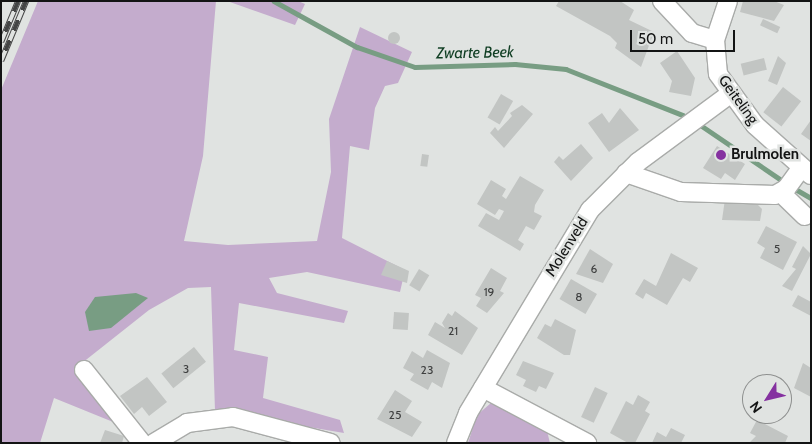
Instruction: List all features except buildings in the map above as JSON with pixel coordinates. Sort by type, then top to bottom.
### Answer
[{"type":"street","points":[[662,1],[692,33],[715,40]]},
{"type":"street","name":"Geiteling","points":[[728,1],[715,40],[714,62],[730,94],[766,137],[806,171]]},
{"type":"street","name":"Molenveld","points":[[456,443],[483,388],[567,243],[590,210],[626,173],[730,94]]},
{"type":"street","points":[[626,173],[681,192],[781,193],[806,171]]},
{"type":"street","points":[[781,193],[805,216]]},
{"type":"street","points":[[84,370],[142,443]]},
{"type":"street","points":[[483,388],[561,437],[587,443]]},
{"type":"street","points":[[154,443],[180,426],[216,417],[232,417],[332,443]]},
{"type":"shaded area","points":[[38,1],[216,1],[203,156],[184,241],[228,245],[317,241],[331,172],[329,119],[360,27],[412,52],[398,83],[385,86],[375,108],[369,150],[350,146],[342,238],[405,270],[400,292],[307,272],[269,278],[277,293],[348,311],[344,323],[239,303],[234,350],[268,357],[263,398],[340,420],[344,433],[215,411],[211,287],[188,288],[149,310],[77,367],[123,426],[54,398],[40,443],[1,443],[1,90]]},
{"type":"shaded area","points":[[227,1],[298,1],[305,4],[295,25]]},
{"type":"shaded area","points":[[136,293],[148,298],[111,328],[89,331],[85,312],[95,297]]},
{"type":"shaded area","points":[[491,403],[501,403],[547,431],[550,443],[468,443],[477,415]]},
{"type":"waterway","name":"Zwarte Beek","points":[[274,1],[357,47],[415,67],[515,64],[566,69],[683,115]]},
{"type":"waterway","name":"Zwarte Beek","points":[[702,126],[786,183]]},
{"type":"waterway","name":"Zwarte Beek","points":[[792,187],[811,198]]},
{"type":"railway","points":[[1,42],[18,1]]},
{"type":"railway","points":[[1,61],[26,1]]},
{"type":"place","name":"Brulmolen","points":[[721,155]]}]
